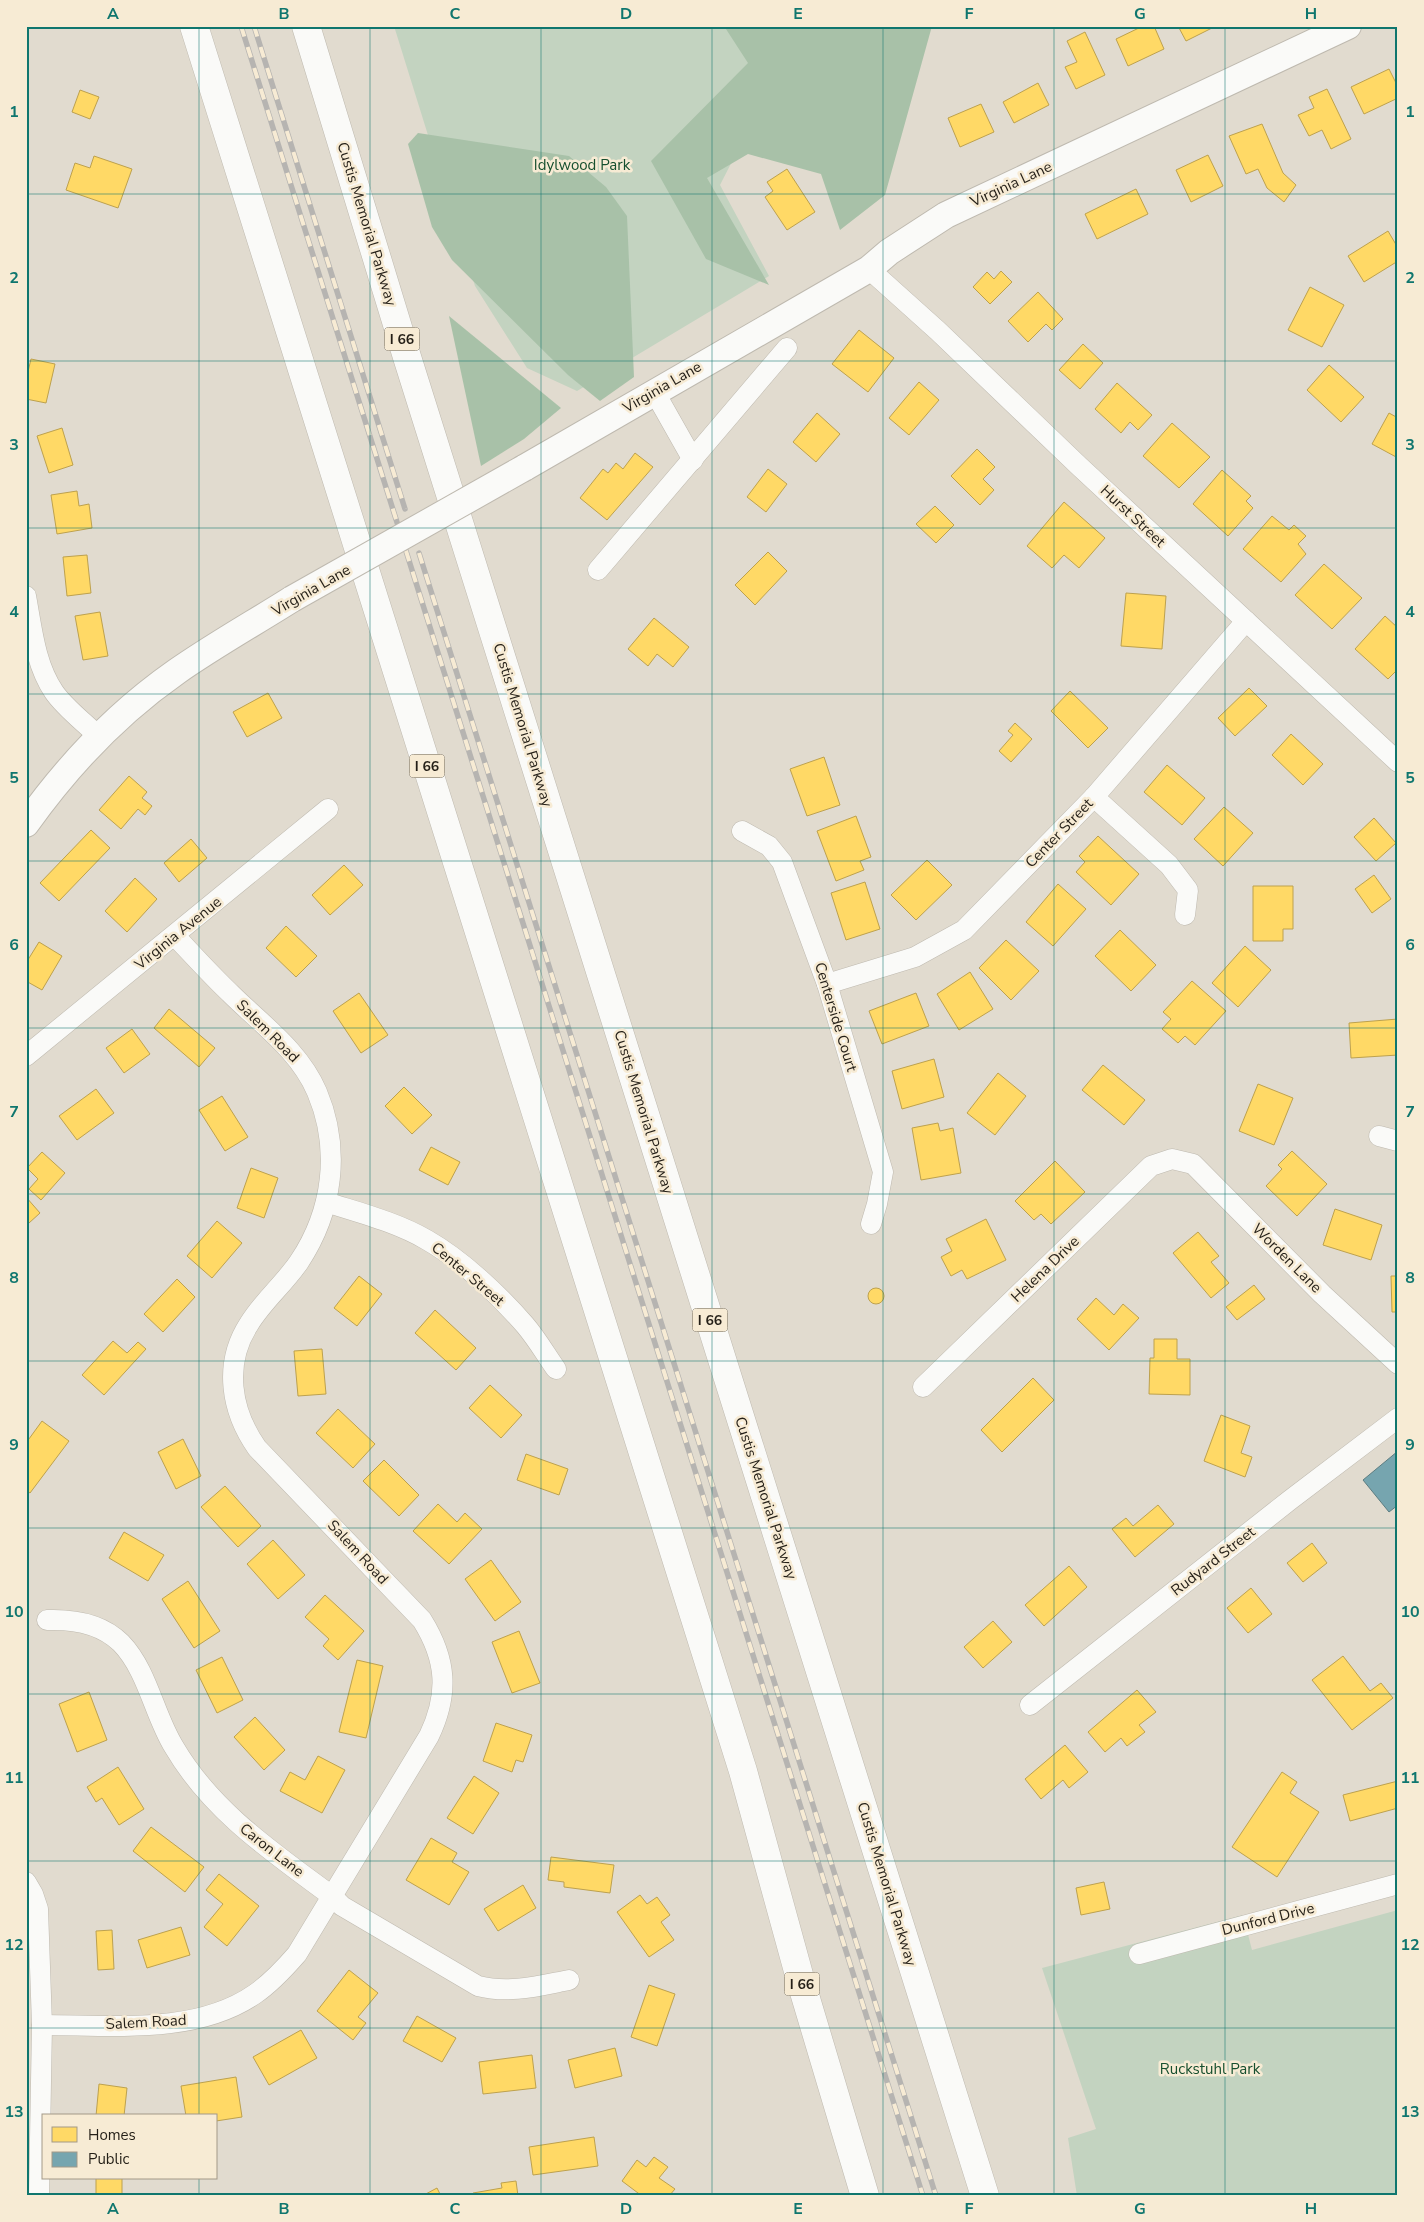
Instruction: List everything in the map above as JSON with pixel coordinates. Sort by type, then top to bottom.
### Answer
[{"type":"highway","name":"I 66","points":[[194,26],[743,1771],[802,1982],[865,2196]]},
{"type":"highway","points":[[296,26],[370,234]]},
{"type":"highway","name":"Custis Memorial Parkway","points":[[306,26],[410,366],[985,2196]]},
{"type":"highway","points":[[318,26],[370,234]]},
{"type":"street","name":"Virginia Lane","points":[[26,824],[78,756],[98,736],[176,672],[292,599],[869,269],[889,252],[946,215],[1348,26]]},
{"type":"street","name":"Hurst Street","points":[[869,269],[945,337],[1079,466],[1398,762]]},
{"type":"street","points":[[598,570],[787,348]]},
{"type":"street","points":[[654,391],[693,460]]},
{"type":"street","points":[[26,596],[34,643],[42,668],[55,692],[98,736]]},
{"type":"street","name":"Center Street","points":[[827,984],[915,957],[964,930],[1094,797],[1246,621]]},
{"type":"street","points":[[1094,797],[1169,865],[1188,890],[1185,916]]},
{"type":"street","name":"Virginia Avenue","points":[[26,1056],[328,809]]},
{"type":"street","name":"Centerside Court","points":[[742,831],[769,846],[782,862],[827,984],[883,1172],[871,1224]]},
{"type":"street","name":"Salem Road","points":[[42,2025],[172,2024],[208,2017],[232,2008],[276,1978],[297,1954],[430,1736],[439,1715],[442,1700],[443,1677],[440,1656],[431,1634],[422,1620],[258,1448],[248,1434],[239,1415],[234,1396],[233,1372],[240,1340],[249,1323],[299,1262],[316,1231],[326,1202],[332,1167],[329,1129],[317,1091],[304,1069],[284,1044],[231,994],[175,936]]},
{"type":"street","name":"Worden Lane","points":[[1172,1159],[1193,1164],[1322,1294],[1398,1364]]},
{"type":"street","name":"Helena Drive","points":[[923,1387],[1151,1166],[1172,1159]]},
{"type":"street","name":"Center Street","points":[[326,1202],[399,1226],[428,1240],[453,1258],[493,1293],[526,1326],[556,1370]]},
{"type":"street","name":"Rudyard Street","points":[[1030,1705],[1398,1418]]},
{"type":"street","name":"Caron Lane","points":[[48,1620],[88,1623],[120,1642],[134,1658],[156,1712],[169,1738],[195,1780],[222,1810],[250,1835],[333,1897],[342,1906],[478,1986],[495,1991],[513,1990],[569,1980]]},
{"type":"street","points":[[26,1882],[33,1894],[38,1909],[42,2025],[39,2196]]},
{"type":"street","name":"Dunford Drive","points":[[1139,1954],[1398,1884]]},
{"type":"green space","name":"Idylwood Park","points":[[394,26],[924,26],[740,146],[720,185],[769,276],[577,391],[527,368],[475,286]]},
{"type":"green space","points":[[724,26],[932,26],[885,195],[840,230],[821,174],[748,154],[707,178],[769,285],[706,259],[651,161],[748,63]]},
{"type":"green space","points":[[418,133],[569,156],[606,187],[627,216],[634,377],[600,401],[568,375],[452,260],[432,227],[408,144]]},
{"type":"green space","points":[[449,316],[561,408],[524,439],[481,466]]},
{"type":"green space","name":"Ruckstuhl Park","points":[[1398,1910],[1398,2196],[1077,2196],[1068,2138],[1096,2129],[1042,1968],[1243,1915],[1252,1950]]},
{"type":"building: Homes","points":[[1143,26],[1154,26],[1164,49],[1128,66],[1116,39]]},
{"type":"building: Homes","points":[[1178,26],[1216,26],[1186,41]]},
{"type":"building: Homes","points":[[1085,32],[1105,75],[1076,89],[1065,67],[1077,62],[1067,41]]},
{"type":"building: Homes","points":[[1389,69],[1398,87],[1398,98],[1364,114],[1351,87]]},
{"type":"building: Homes","points":[[1038,83],[1049,105],[1014,123],[1003,102]]},
{"type":"building: Homes","points":[[1327,89],[1351,139],[1331,149],[1322,130],[1309,136],[1298,115],[1314,108],[1309,97]]},
{"type":"building: Homes","points":[[80,90],[99,97],[90,119],[72,112]]},
{"type":"building: Homes","points":[[981,104],[994,132],[960,147],[948,118]]},
{"type":"building: Homes","points":[[1262,124],[1283,173],[1296,185],[1284,202],[1267,188],[1258,169],[1246,174],[1229,136]]},
{"type":"building: Homes","points":[[1208,155],[1223,186],[1191,202],[1176,170]]},
{"type":"building: Homes","points":[[94,156],[132,169],[118,208],[66,190],[75,163],[90,168]]},
{"type":"building: Homes","points":[[787,169],[815,212],[787,230],[765,197],[773,191],[767,182]]},
{"type":"building: Homes","points":[[1136,189],[1148,214],[1097,239],[1085,214]]},
{"type":"building: Homes","points":[[1388,231],[1398,248],[1398,261],[1364,282],[1348,256]]},
{"type":"building: Homes","points":[[1001,271],[1012,282],[990,304],[973,287],[987,272],[994,279]]},
{"type":"building: Homes","points":[[1310,287],[1344,305],[1322,347],[1288,330]]},
{"type":"building: Homes","points":[[1038,292],[1063,319],[1052,330],[1046,324],[1028,342],[1008,321]]},
{"type":"building: Homes","points":[[859,330],[894,358],[868,392],[832,364]]},
{"type":"building: Homes","points":[[1083,344],[1103,363],[1080,389],[1059,370]]},
{"type":"building: Homes","points":[[31,359],[55,364],[46,403],[26,399],[26,380]]},
{"type":"building: Homes","points":[[1329,365],[1364,397],[1341,422],[1307,390]]},
{"type":"building: Homes","points":[[919,382],[939,400],[909,435],[889,418]]},
{"type":"building: Homes","points":[[1117,383],[1152,415],[1138,430],[1130,422],[1121,433],[1095,409]]},
{"type":"building: Homes","points":[[817,413],[840,434],[816,462],[793,442]]},
{"type":"building: Homes","points":[[1389,413],[1398,418],[1398,458],[1372,444]]},
{"type":"building: Homes","points":[[1172,423],[1210,457],[1179,488],[1143,456]]},
{"type":"building: Homes","points":[[62,428],[73,465],[49,473],[37,436]]},
{"type":"building: Homes","points":[[977,449],[995,467],[983,479],[994,490],[980,505],[951,476]]},
{"type":"building: Homes","points":[[635,453],[653,467],[607,520],[580,498],[603,469],[608,473],[616,463],[623,469]]},
{"type":"building: Homes","points":[[768,469],[787,484],[766,512],[747,497]]},
{"type":"building: Homes","points":[[1222,470],[1251,496],[1246,501],[1253,508],[1228,536],[1193,504]]},
{"type":"building: Homes","points":[[77,491],[79,506],[89,504],[92,528],[57,534],[51,495]]},
{"type":"building: Homes","points":[[1064,502],[1105,538],[1079,568],[1064,555],[1052,568],[1027,546]]},
{"type":"building: Homes","points":[[935,506],[954,525],[936,543],[916,524]]},
{"type":"building: Homes","points":[[1272,516],[1289,530],[1294,525],[1306,536],[1298,544],[1306,554],[1281,582],[1243,549]]},
{"type":"building: Homes","points":[[768,552],[787,571],[755,605],[735,585]]},
{"type":"building: Homes","points":[[87,555],[91,593],[67,596],[63,557]]},
{"type":"building: Homes","points":[[1324,564],[1362,598],[1332,629],[1295,595]]},
{"type":"building: Homes","points":[[1126,593],[1166,596],[1162,649],[1121,646]]},
{"type":"building: Homes","points":[[100,612],[108,656],[83,660],[75,616]]},
{"type":"building: Homes","points":[[1385,616],[1398,628],[1398,669],[1388,679],[1355,649]]},
{"type":"building: Homes","points":[[654,618],[689,647],[673,667],[657,654],[648,666],[628,649]]},
{"type":"building: Homes","points":[[1249,688],[1267,706],[1235,736],[1218,718]]},
{"type":"building: Homes","points":[[1070,691],[1108,728],[1088,748],[1051,711]]},
{"type":"building: Homes","points":[[268,693],[282,718],[247,737],[233,712]]},
{"type":"building: Homes","points":[[1015,723],[1032,739],[1011,762],[999,751],[1013,735],[1008,731]]},
{"type":"building: Homes","points":[[1291,734],[1323,764],[1303,785],[1272,755]]},
{"type":"building: Homes","points":[[824,757],[840,805],[807,816],[790,769]]},
{"type":"building: Homes","points":[[1167,765],[1205,798],[1182,825],[1144,792]]},
{"type":"building: Homes","points":[[129,776],[147,792],[142,798],[152,806],[145,815],[138,809],[121,829],[99,810]]},
{"type":"building: Homes","points":[[1224,807],[1253,833],[1223,866],[1194,839]]},
{"type":"building: Homes","points":[[856,816],[871,857],[860,861],[864,870],[836,881],[817,831]]},
{"type":"building: Homes","points":[[1374,818],[1396,843],[1376,861],[1354,837]]},
{"type":"building: Homes","points":[[91,830],[110,848],[59,901],[40,883]]},
{"type":"building: Homes","points":[[1098,836],[1139,874],[1111,905],[1076,872],[1085,862],[1079,856]]},
{"type":"building: Homes","points":[[191,839],[207,858],[179,882],[164,863]]},
{"type":"building: Homes","points":[[927,860],[952,885],[916,920],[891,895]]},
{"type":"building: Homes","points":[[344,865],[363,885],[330,915],[312,895]]},
{"type":"building: Homes","points":[[1374,875],[1391,899],[1372,913],[1355,889]]},
{"type":"building: Homes","points":[[135,878],[157,899],[127,932],[105,911]]},
{"type":"building: Homes","points":[[865,882],[880,929],[846,940],[831,893]]},
{"type":"building: Homes","points":[[1058,884],[1086,909],[1053,946],[1026,922]]},
{"type":"building: Homes","points":[[1253,886],[1293,886],[1293,929],[1283,929],[1283,941],[1253,941]]},
{"type":"building: Homes","points":[[286,926],[317,956],[296,977],[266,948]]},
{"type":"building: Homes","points":[[1120,930],[1156,965],[1131,991],[1095,956]]},
{"type":"building: Homes","points":[[1006,940],[1039,971],[1011,1000],[979,968]]},
{"type":"building: Homes","points":[[39,942],[62,956],[42,990],[26,981],[26,963]]},
{"type":"building: Homes","points":[[1245,946],[1271,970],[1238,1007],[1212,983]]},
{"type":"building: Homes","points":[[970,972],[993,1009],[959,1030],[937,994]]},
{"type":"building: Homes","points":[[1192,981],[1226,1011],[1195,1045],[1185,1036],[1178,1043],[1162,1029],[1171,1019],[1163,1012]]},
{"type":"building: Homes","points":[[359,993],[388,1035],[361,1053],[333,1011]]},
{"type":"building: Homes","points":[[916,993],[929,1026],[882,1044],[869,1011]]},
{"type":"building: Homes","points":[[169,1009],[215,1048],[199,1067],[154,1028]]},
{"type":"building: Homes","points":[[1398,1019],[1398,1055],[1351,1058],[1349,1023]]},
{"type":"building: Homes","points":[[132,1029],[150,1054],[124,1073],[106,1048]]},
{"type":"building: Homes","points":[[934,1059],[944,1097],[902,1109],[892,1071]]},
{"type":"building: Homes","points":[[1103,1065],[1145,1100],[1124,1125],[1082,1090]]},
{"type":"building: Homes","points":[[998,1073],[1026,1096],[995,1135],[967,1113]]},
{"type":"building: Homes","points":[[1258,1084],[1293,1098],[1274,1145],[1239,1131]]},
{"type":"building: Homes","points":[[404,1087],[432,1115],[412,1134],[385,1106]]},
{"type":"building: Homes","points":[[96,1089],[114,1113],[77,1140],[59,1116]]},
{"type":"building: Homes","points":[[222,1096],[248,1137],[225,1151],[199,1110]]},
{"type":"building: Homes","points":[[938,1123],[940,1131],[953,1128],[961,1173],[921,1180],[912,1128]]},
{"type":"building: Homes","points":[[431,1147],[460,1162],[448,1185],[419,1170]]},
{"type":"building: Homes","points":[[1292,1151],[1327,1184],[1297,1216],[1266,1186],[1282,1169],[1278,1165]]},
{"type":"building: Homes","points":[[42,1152],[65,1173],[41,1200],[29,1189],[38,1179],[27,1168]]},
{"type":"building: Homes","points":[[1055,1161],[1085,1192],[1051,1224],[1041,1214],[1034,1220],[1015,1201]]},
{"type":"building: Homes","points":[[251,1168],[278,1178],[264,1218],[237,1208]]},
{"type":"building: Homes","points":[[26,1197],[40,1213],[29,1223],[26,1220]]},
{"type":"building: Homes","points":[[1335,1209],[1382,1225],[1371,1260],[1323,1245]]},
{"type":"building: Homes","points":[[986,1219],[1006,1260],[967,1279],[962,1270],[951,1276],[941,1257],[952,1251],[946,1239]]},
{"type":"building: Homes","points":[[217,1221],[242,1243],[212,1278],[187,1256]]},
{"type":"building: Homes","points":[[1198,1232],[1219,1256],[1211,1262],[1229,1283],[1211,1298],[1173,1253]]},
{"type":"building: Homes","points":[[359,1276],[382,1294],[357,1326],[334,1308]]},
{"type":"building: Homes","points":[[1391,1276],[1398,1276],[1398,1312],[1392,1312]]},
{"type":"building: Homes","points":[[177,1279],[195,1297],[163,1332],[144,1314]]},
{"type":"building: Homes","points":[[1254,1285],[1265,1299],[1237,1320],[1226,1307]]},
{"type":"building: Homes","points":[[873,1288],[879,1288],[884,1293],[882,1302],[873,1304],[868,1299],[868,1293]]},
{"type":"building: Homes","points":[[1096,1298],[1114,1315],[1123,1304],[1139,1318],[1109,1350],[1077,1319]]},
{"type":"building: Homes","points":[[435,1310],[476,1348],[456,1370],[415,1333]]},
{"type":"building: Homes","points":[[1154,1339],[1177,1339],[1177,1359],[1190,1359],[1190,1395],[1149,1394],[1150,1358],[1154,1358]]},
{"type":"building: Homes","points":[[113,1341],[127,1353],[138,1342],[146,1349],[104,1395],[82,1375]]},
{"type":"building: Homes","points":[[322,1349],[326,1394],[298,1396],[294,1351]]},
{"type":"building: Homes","points":[[1033,1378],[1054,1400],[1002,1452],[981,1430]]},
{"type":"building: Homes","points":[[490,1385],[522,1415],[501,1438],[469,1408]]},
{"type":"building: Homes","points":[[338,1409],[375,1444],[353,1468],[316,1433]]},
{"type":"building: Homes","points":[[1221,1415],[1250,1426],[1241,1453],[1252,1457],[1245,1477],[1204,1461]]},
{"type":"building: Homes","points":[[42,1421],[69,1441],[30,1493],[26,1490],[26,1443]]},
{"type":"building: Homes","points":[[183,1439],[201,1476],[176,1489],[158,1452]]},
{"type":"building: Homes","points":[[526,1454],[568,1469],[559,1495],[517,1480]]},
{"type":"building: Homes","points":[[384,1460],[419,1495],[399,1516],[363,1481]]},
{"type":"building: Homes","points":[[225,1486],[261,1526],[238,1547],[201,1507]]},
{"type":"building: Homes","points":[[438,1504],[457,1522],[465,1513],[482,1529],[449,1564],[413,1531]]},
{"type":"building: Homes","points":[[1158,1505],[1174,1524],[1135,1557],[1112,1529],[1126,1518],[1133,1526]]},
{"type":"building: Homes","points":[[124,1532],[164,1555],[148,1581],[109,1558]]},
{"type":"building: Homes","points":[[273,1540],[305,1575],[278,1599],[247,1564]]},
{"type":"building: Homes","points":[[1312,1543],[1327,1563],[1303,1582],[1287,1563]]},
{"type":"building: Homes","points":[[491,1560],[521,1602],[495,1621],[465,1579]]},
{"type":"building: Homes","points":[[1069,1566],[1087,1587],[1044,1626],[1025,1605]]},
{"type":"building: Homes","points":[[188,1581],[220,1631],[194,1648],[162,1599]]},
{"type":"building: Homes","points":[[1251,1588],[1272,1614],[1248,1633],[1227,1608]]},
{"type":"building: Homes","points":[[325,1595],[364,1631],[338,1660],[323,1646],[329,1639],[305,1617]]},
{"type":"building: Homes","points":[[993,1621],[1012,1642],[983,1668],[964,1647]]},
{"type":"building: Homes","points":[[519,1631],[540,1683],[512,1693],[492,1642]]},
{"type":"building: Homes","points":[[1343,1656],[1370,1691],[1381,1683],[1393,1698],[1352,1730],[1312,1680]]},
{"type":"building: Homes","points":[[222,1657],[243,1700],[217,1713],[196,1670]]},
{"type":"building: Homes","points":[[357,1660],[383,1666],[366,1738],[339,1732]]},
{"type":"building: Homes","points":[[1137,1690],[1156,1712],[1139,1725],[1145,1732],[1127,1746],[1121,1738],[1105,1752],[1088,1732]]},
{"type":"building: Homes","points":[[89,1692],[107,1740],[77,1752],[59,1704]]},
{"type":"building: Homes","points":[[255,1717],[285,1750],[264,1770],[234,1737]]},
{"type":"building: Homes","points":[[496,1723],[532,1735],[523,1762],[516,1760],[512,1772],[483,1761]]},
{"type":"building: Homes","points":[[1065,1745],[1088,1772],[1069,1788],[1063,1780],[1041,1799],[1025,1779]]},
{"type":"building: Homes","points":[[318,1756],[345,1770],[322,1813],[280,1791],[290,1772],[305,1780]]},
{"type":"building: Homes","points":[[118,1767],[144,1809],[119,1825],[102,1798],[96,1802],[87,1787]]},
{"type":"building: Homes","points":[[1282,1772],[1297,1782],[1290,1793],[1319,1812],[1277,1877],[1232,1847]]},
{"type":"building: Homes","points":[[474,1776],[499,1793],[473,1834],[447,1818]]},
{"type":"building: Homes","points":[[1398,1781],[1398,1808],[1350,1821],[1343,1795]]},
{"type":"building: Homes","points":[[151,1827],[204,1867],[185,1892],[133,1851]]},
{"type":"building: Homes","points":[[431,1838],[457,1853],[452,1862],[469,1872],[449,1905],[406,1880]]},
{"type":"building: Homes","points":[[551,1857],[614,1865],[610,1893],[564,1887],[564,1882],[548,1880]]},
{"type":"building: Homes","points":[[219,1874],[259,1906],[227,1946],[204,1927],[223,1904],[206,1890]]},
{"type":"building: Homes","points":[[1104,1882],[1110,1909],[1081,1915],[1076,1888]]},
{"type":"building: Homes","points":[[523,1885],[536,1908],[498,1931],[484,1909]]},
{"type":"building: Homes","points":[[640,1895],[647,1904],[657,1897],[670,1915],[661,1922],[674,1940],[649,1957],[617,1912]]},
{"type":"building: Homes","points":[[181,1927],[190,1955],[147,1968],[138,1940]]},
{"type":"building: Homes","points":[[112,1930],[114,1969],[98,1970],[96,1931]]},
{"type":"building: Homes","points":[[349,1970],[378,1993],[358,2017],[366,2023],[353,2040],[317,2011]]},
{"type":"building: Homes","points":[[649,1985],[675,1994],[657,2046],[631,2037]]},
{"type":"building: Homes","points":[[417,2016],[456,2038],[442,2062],[403,2041]]},
{"type":"building: Homes","points":[[301,2030],[317,2058],[269,2085],[253,2057]]},
{"type":"building: Homes","points":[[615,2048],[622,2076],[575,2088],[568,2060]]},
{"type":"building: Homes","points":[[532,2055],[536,2088],[483,2094],[479,2062]]},
{"type":"building: Homes","points":[[236,2077],[242,2117],[218,2121],[218,2114],[186,2114],[181,2086]]},
{"type":"building: Homes","points":[[99,2084],[127,2088],[124,2114],[96,2114]]},
{"type":"building: Homes","points":[[594,2137],[598,2166],[533,2175],[529,2147]]},
{"type":"building: Homes","points":[[654,2157],[668,2167],[659,2178],[675,2189],[669,2196],[642,2196],[622,2181],[637,2160],[646,2167]]},
{"type":"building: Homes","points":[[96,2180],[122,2180],[122,2196],[96,2196]]},
{"type":"building: Homes","points":[[516,2181],[518,2196],[474,2196],[473,2193],[502,2188],[501,2183]]},
{"type":"building: Homes","points":[[437,2188],[441,2196],[422,2196]]},
{"type":"building: Public","points":[[1398,1451],[1398,1505],[1389,1512],[1363,1480]]},
{"type":"railway","points":[[241,26],[923,2196]]},
{"type":"railway","points":[[254,26],[405,509]]},
{"type":"railway","points":[[419,553],[936,2196]]}]
